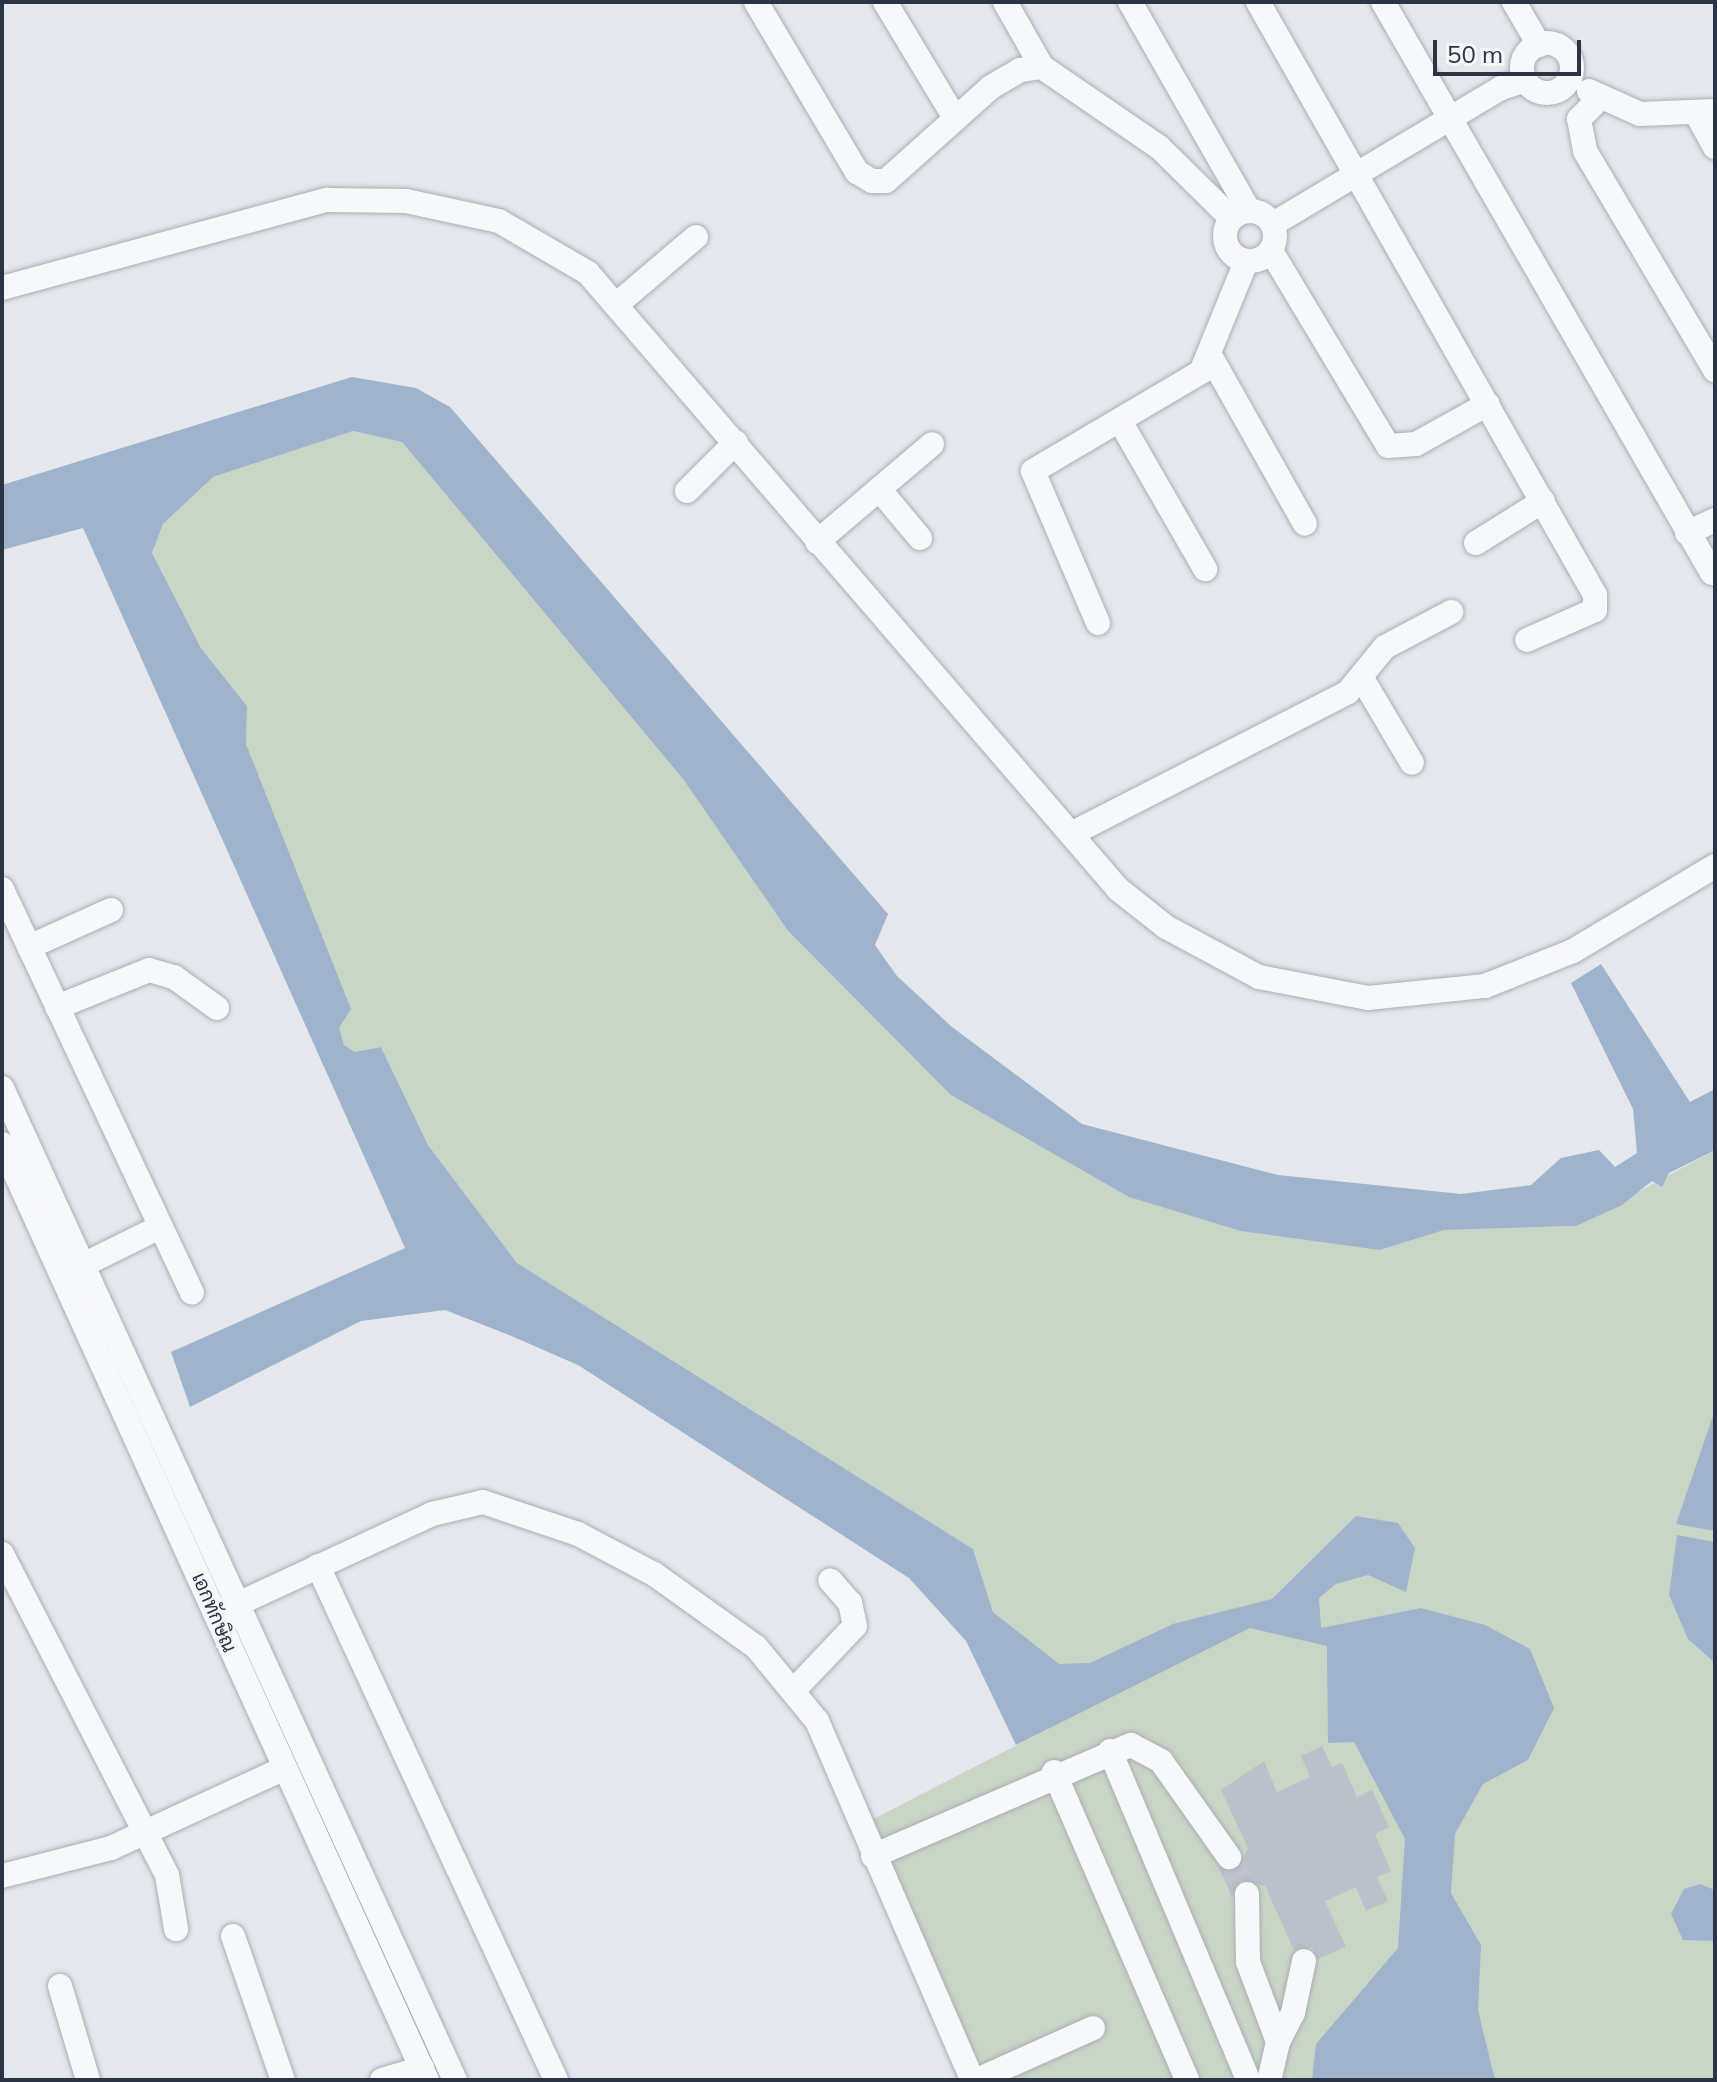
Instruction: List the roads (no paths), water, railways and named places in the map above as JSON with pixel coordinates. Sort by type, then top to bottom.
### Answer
[{"type":"street","points":[[756,2],[857,172],[872,181],[886,181],[955,118],[1010,75],[1042,67]]},
{"type":"street","points":[[885,2],[955,118]]},
{"type":"street","points":[[1005,2],[1042,67],[1159,147],[1240,214],[1273,224],[1450,118],[1525,80]]},
{"type":"street","points":[[1130,2],[1240,214]]},
{"type":"street","points":[[1258,2],[1543,501],[1597,603],[1588,614],[1527,640]]},
{"type":"street","points":[[1383,2],[1712,573]]},
{"type":"street","points":[[1514,2],[1539,45],[1566,53],[1569,81]]},
{"type":"street","points":[[1525,80],[1526,55],[1539,45]]},
{"type":"street","points":[[1525,80],[1547,94],[1569,81]]},
{"type":"street","points":[[1569,81],[1640,114],[1705,112],[1715,147]]},
{"type":"street","points":[[1601,97],[1579,119],[1585,151],[1715,370]]},
{"type":"street","points":[[2,288],[327,200],[406,201],[499,221],[588,273],[1118,889],[1211,953],[1281,984],[1368,998],[1509,980],[1715,866]]},
{"type":"street","points":[[1240,214],[1226,244],[1246,262]]},
{"type":"street","points":[[1273,224],[1271,251],[1388,446],[1416,444],[1488,404]]},
{"type":"street","points":[[616,305],[696,237]]},
{"type":"street","points":[[1098,623],[1032,478],[1040,465],[1120,421],[1212,359],[1246,262],[1271,251]]},
{"type":"street","points":[[1212,359],[1305,524]]},
{"type":"street","points":[[1120,421],[1205,569]]},
{"type":"street","points":[[687,491],[736,442]]},
{"type":"street","points":[[817,542],[932,444]]},
{"type":"street","points":[[879,489],[920,538]]},
{"type":"street","points":[[1476,543],[1543,501]]},
{"type":"street","points":[[1687,533],[1715,520]]},
{"type":"street","points":[[1071,834],[1363,680],[1385,647],[1451,612]]},
{"type":"street","points":[[1363,680],[1412,763]]},
{"type":"street","points":[[2,889],[192,1293]]},
{"type":"street","points":[[29,947],[111,910]]},
{"type":"street","points":[[57,1007],[149,970],[174,977],[217,1008]]},
{"type":"street","points":[[2,1088],[74,1270],[239,1603],[455,2080]]},
{"type":"street","name":"เอกทักษิณ","points":[[2,1144],[74,1270],[283,1769],[424,2074]]},
{"type":"street","points":[[74,1270],[160,1227]]},
{"type":"street","points":[[216,1614],[451,1508],[483,1502],[513,1507],[654,1574],[756,1647],[794,1690],[835,1760],[873,1856],[975,2080],[1093,2028]]},
{"type":"street","points":[[2,1554],[63,1683],[147,1833],[167,1875],[176,1929]]},
{"type":"street","points":[[318,1566],[556,2080]]},
{"type":"street","points":[[794,1690],[855,1626],[850,1603],[830,1580]]},
{"type":"street","points":[[873,1856],[1054,1772],[1131,1745],[1152,1752],[1229,1857]]},
{"type":"street","points":[[1110,1751],[1248,2080]]},
{"type":"street","points":[[2,1876],[147,1833],[283,1769]]},
{"type":"street","points":[[1054,1772],[1187,2080]]},
{"type":"street","points":[[1247,1894],[1248,1962],[1278,2042]]},
{"type":"street","points":[[233,1936],[283,2080]]},
{"type":"street","points":[[1269,2080],[1278,2042],[1293,2013],[1304,1961]]},
{"type":"street","points":[[60,1986],[88,2080]]},
{"type":"street","points":[[382,2080],[424,2074]]},
{"type":"water","points":[[352,377],[416,388],[450,407],[888,914],[875,945],[897,976],[952,1027],[1082,1124],[1278,1175],[1461,1194],[1531,1185],[1561,1158],[1599,1150],[1615,1167],[1637,1153],[1633,1109],[1571,983],[1601,964],[1690,1102],[1715,1089],[1715,1150],[1669,1173],[1662,1187],[1652,1181],[1622,1205],[1576,1226],[1444,1230],[1380,1250],[1241,1231],[1129,1197],[951,1095],[788,931],[683,779],[402,442],[353,431],[213,477],[163,524],[152,553],[201,648],[247,706],[246,744],[351,1009],[339,1028],[344,1045],[355,1052],[381,1047],[428,1145],[517,1263],[973,1549],[993,1612],[1059,1664],[1090,1663],[1173,1624],[1272,1599],[1356,1516],[1398,1523],[1415,1548],[1406,1592],[1368,1575],[1336,1584],[1319,1598],[1321,1628],[1421,1608],[1485,1625],[1530,1649],[1554,1708],[1528,1760],[1483,1784],[1455,1834],[1451,1893],[1481,1945],[1478,2010],[1495,2080],[1312,2080],[1316,2044],[1398,1948],[1405,1839],[1354,1742],[1328,1743],[1327,1646],[1250,1628],[1016,1745],[966,1641],[909,1578],[578,1365],[509,1335],[445,1310],[361,1321],[190,1407],[171,1352],[405,1248],[83,528],[2,550],[2,485]]},
{"type":"water","points":[[1715,1410],[1715,1531],[1676,1524]]},
{"type":"water","points":[[1677,1535],[1715,1542],[1715,1663],[1688,1639],[1669,1595]]},
{"type":"water","points":[[1700,1884],[1715,1890],[1715,1941],[1683,1940],[1671,1914],[1684,1889]]},
{"type":"tunnel","points":[[1229,1857],[1247,1894]]}]
